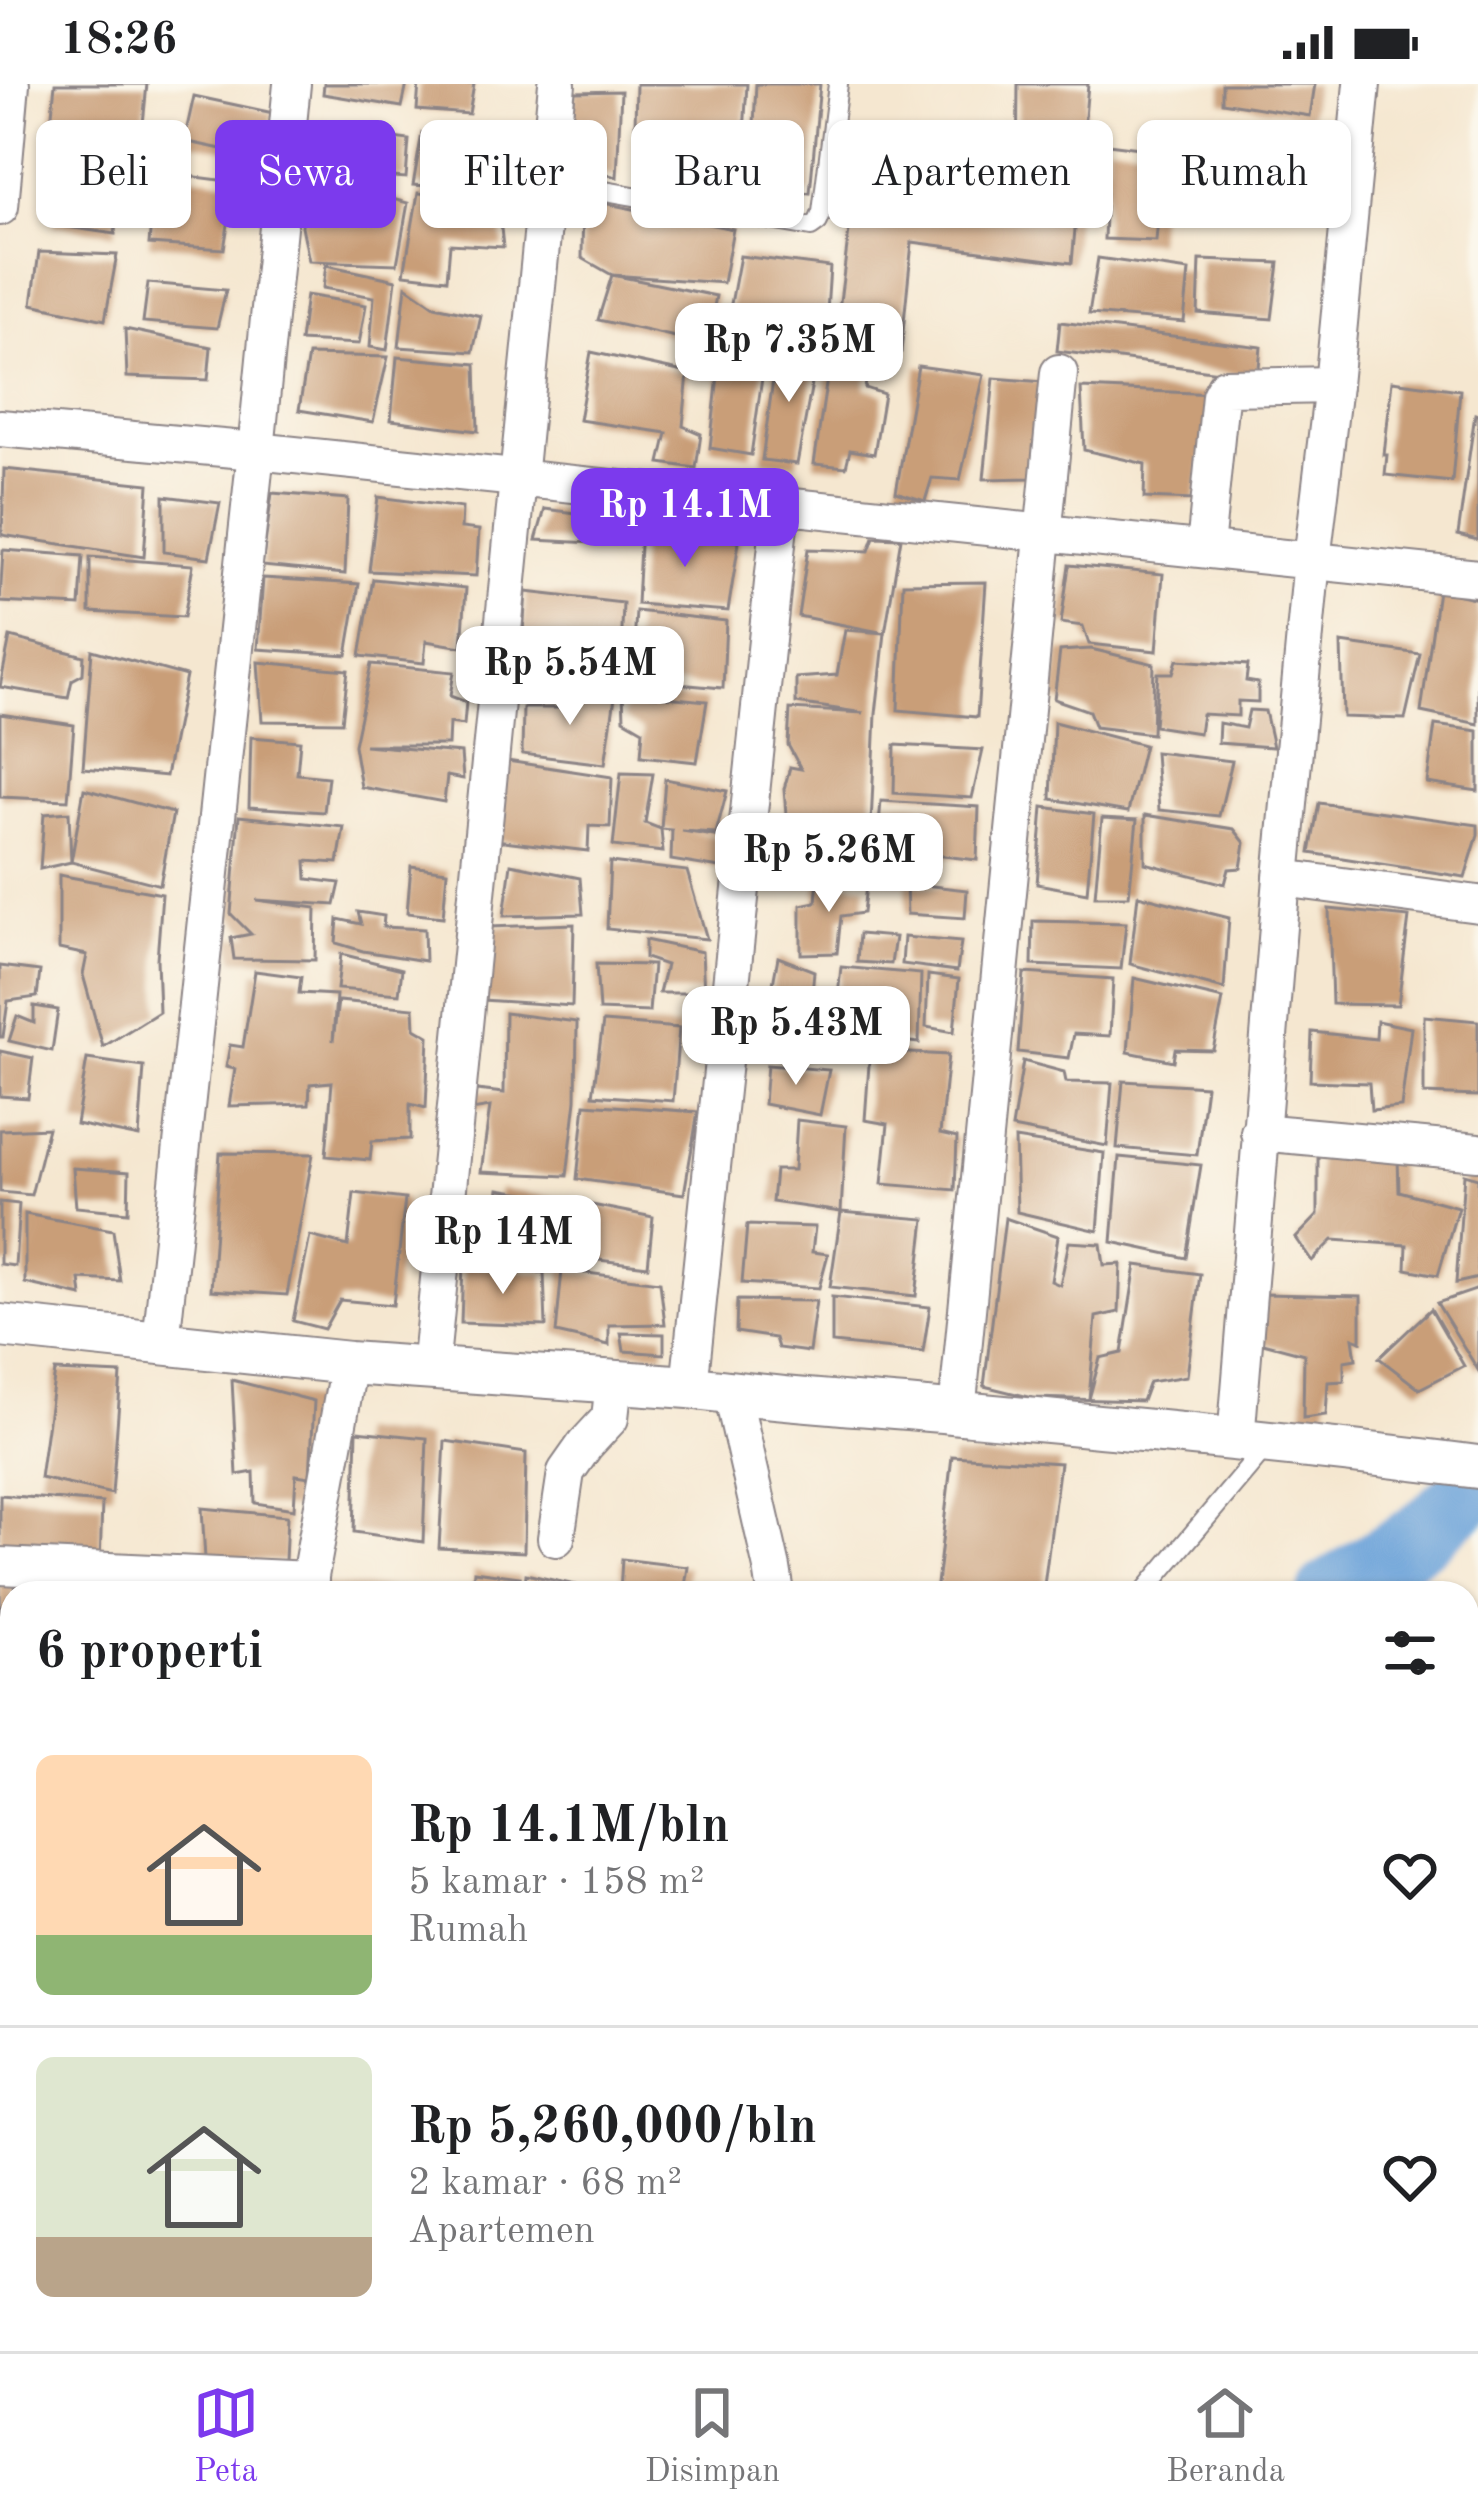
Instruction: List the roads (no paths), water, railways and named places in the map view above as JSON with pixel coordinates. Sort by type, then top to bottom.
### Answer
[{"type":"street","points":[[0,208],[11,84]]},
{"type":"street","points":[[161,1342],[292,84]]},
{"type":"street","points":[[554,120],[557,84]]},
{"type":"street","points":[[1253,1441],[1259,1132],[1362,84]]},
{"type":"street","points":[[430,1370],[543,228]]},
{"type":"street","points":[[957,1412],[1060,374]]},
{"type":"street","points":[[1205,548],[1220,396],[1225,387],[1333,385]]},
{"type":"street","points":[[0,428],[1478,578]]},
{"type":"street","points":[[688,1387],[782,506]]},
{"type":"street","points":[[1282,878],[1478,904]]},
{"type":"street","points":[[1259,1132],[1478,1152]]},
{"type":"street","points":[[0,1326],[349,1363],[957,1412],[1478,1467]]},
{"type":"street","points":[[310,1581],[349,1363]]},
{"type":"street","points":[[556,1538],[566,1472],[610,1418],[614,1382]]},
{"type":"street","points":[[732,1393],[774,1581]]},
{"type":"street","points":[[0,1566],[221,1581]]},
{"type":"lane","points":[[607,191],[811,227],[822,212],[838,84]]},
{"type":"lane","points":[[1152,1581],[1253,1441]]},
{"type":"waterway","points":[[1349,1581],[1420,1536],[1478,1485]]}]
